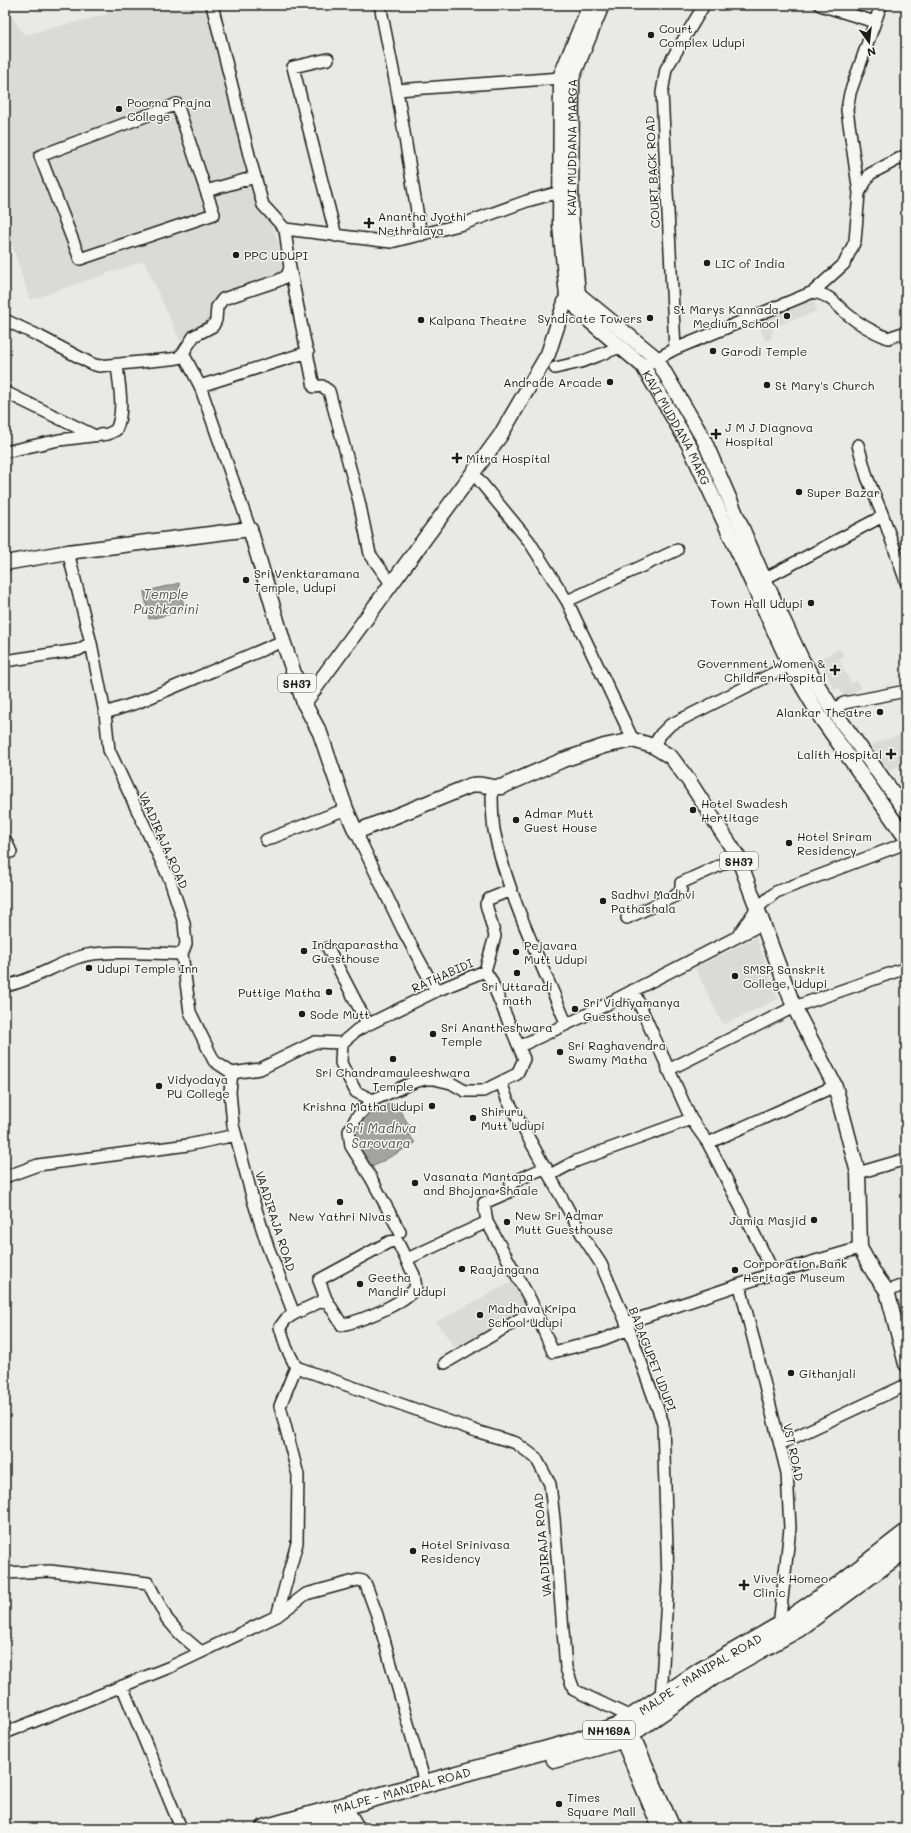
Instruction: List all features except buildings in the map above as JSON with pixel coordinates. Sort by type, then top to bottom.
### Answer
[{"type":"highway","name":"MALPE - MANIPAL ROAD","points":[[265,1828],[626,1727],[660,1699],[699,1672],[779,1626],[839,1585],[906,1533]]},
{"type":"highway","name":"MALPE - MANIPAL ROAD","points":[[309,1828],[355,1822],[575,1754],[626,1727],[799,1628],[906,1549]]},
{"type":"main road","points":[[304,704],[474,474],[500,436],[548,354],[572,296],[560,226],[561,78],[591,6]]},
{"type":"main road","name":"KAVI MUDDANA MARGA","points":[[572,296],[572,78],[591,6]]},
{"type":"main road","name":"KAVI MUDDANA MARG","points":[[572,296],[585,317],[643,366],[689,445],[790,665],[821,718],[906,838]]},
{"type":"main road","name":"KAVI MUDDANA MARG","points":[[572,296],[656,358],[704,440],[764,579],[802,660],[833,710],[906,811]]},
{"type":"main road","points":[[5,563],[68,552],[250,529]]},
{"type":"main road","name":"SH37","points":[[250,529],[283,641],[304,704],[320,733],[346,809],[356,832],[472,784],[480,783],[492,788],[501,787],[564,760],[604,746],[633,740],[653,746],[671,757],[689,781],[738,858],[794,1007],[835,1086],[858,1173],[860,1248],[874,1273],[887,1291],[906,1364]]},
{"type":"main road","points":[[626,1727],[660,1828]]},
{"type":"main road","points":[[626,1727],[674,1828]]},
{"type":"street","points":[[212,5],[263,205],[285,229],[290,268],[314,387],[322,386],[329,391],[359,501],[370,554],[392,585]]},
{"type":"street","points":[[380,5],[397,90],[421,235]]},
{"type":"street","name":"COURT BACK ROAD","points":[[675,349],[662,93],[666,69],[704,5]]},
{"type":"street","points":[[822,5],[875,22]]},
{"type":"street","points":[[643,366],[675,349],[813,292],[844,264],[855,241],[859,193],[847,110],[850,93],[881,5]]},
{"type":"street","points":[[328,59],[293,67],[336,236]]},
{"type":"street","points":[[397,90],[561,78]]},
{"type":"street","points":[[176,104],[206,191],[214,214],[80,259],[40,156],[176,104]]},
{"type":"street","points":[[859,193],[870,174],[906,155]]},
{"type":"street","points":[[206,191],[255,176]]},
{"type":"street","points":[[285,229],[391,242],[462,224],[527,201],[560,192]]},
{"type":"street","points":[[5,320],[92,364],[99,366],[171,360],[178,358],[183,353],[194,336],[213,326],[216,320],[216,307],[223,299],[278,281],[287,276],[290,268]]},
{"type":"street","points":[[813,292],[826,295],[847,314],[870,330],[888,338],[906,332]]},
{"type":"street","points":[[555,368],[581,362],[620,347]]},
{"type":"street","points":[[200,386],[308,352]]},
{"type":"street","points":[[183,353],[200,386],[250,529]]},
{"type":"street","points":[[10,451],[59,440],[108,434],[116,430],[120,406],[117,365]]},
{"type":"street","points":[[5,392],[94,435]]},
{"type":"street","points":[[858,445],[867,477],[883,516],[906,582]]},
{"type":"street","points":[[474,474],[529,541],[567,601],[633,740]]},
{"type":"street","points":[[764,579],[883,516]]},
{"type":"street","points":[[567,601],[677,550]]},
{"type":"street","name":"VAADIRAJA ROAD","points":[[68,552],[91,643],[105,713],[109,750],[170,880],[184,923],[186,944],[182,954],[190,1012],[214,1061],[232,1074],[230,1092],[236,1136],[268,1247],[294,1314]]},
{"type":"street","points":[[105,713],[139,702],[283,641]]},
{"type":"street","points":[[5,661],[78,650],[91,643]]},
{"type":"street","points":[[653,746],[661,734],[670,725],[790,665]]},
{"type":"street","points":[[833,710],[844,703],[906,691]]},
{"type":"street","points":[[492,788],[494,828],[501,860],[511,890],[566,1023]]},
{"type":"street","points":[[266,840],[346,809]]},
{"type":"street","points":[[356,832],[436,991]]},
{"type":"street","points":[[5,838],[11,852]]},
{"type":"street","points":[[737,937],[757,908],[776,892],[906,842]]},
{"type":"street","points":[[627,918],[675,896],[681,890],[680,883],[738,858]]},
{"type":"street","points":[[485,971],[495,936],[486,904],[489,899],[511,890]]},
{"type":"street","points":[[520,1046],[762,924]]},
{"type":"street","points":[[328,948],[368,1025]]},
{"type":"street","points":[[5,986],[20,983],[79,957],[96,954],[182,954]]},
{"type":"street","points":[[668,1070],[794,1007],[906,970]]},
{"type":"street","name":"RATHABIDI","points":[[342,1043],[357,1030],[436,991],[485,971],[491,980],[520,1046],[524,1059],[517,1074],[483,1090],[465,1091],[451,1083],[434,1079],[426,1079],[414,1082],[373,1100]]},
{"type":"street","points":[[633,990],[691,1119],[708,1143],[774,1273]]},
{"type":"street","points":[[232,1074],[260,1068],[316,1042],[342,1043],[341,1063],[346,1076],[356,1092],[373,1100],[356,1118],[349,1131],[350,1146],[371,1178],[400,1232]]},
{"type":"street","name":"BADAGUPET UDUPI","points":[[501,1082],[507,1100],[540,1156],[584,1238],[601,1264],[628,1326],[663,1423],[668,1580],[660,1699]]},
{"type":"street","points":[[708,1143],[835,1086]]},
{"type":"street","points":[[691,1119],[511,1183],[509,1192],[484,1203],[483,1224],[535,1310],[553,1352],[599,1341],[628,1326],[774,1273],[860,1248]]},
{"type":"street","points":[[5,1177],[38,1165],[188,1145],[236,1136]]},
{"type":"street","points":[[858,1173],[906,1159]]},
{"type":"street","points":[[407,1259],[483,1224]]},
{"type":"street","points":[[397,1241],[407,1259],[414,1275],[416,1288],[409,1296],[360,1321],[342,1325],[326,1299],[319,1280],[390,1242],[397,1241]]},
{"type":"street","points":[[887,1291],[906,1284]]},
{"type":"street","name":"VST ROAD","points":[[740,1286],[787,1473],[790,1528],[779,1626]]},
{"type":"street","points":[[277,1616],[297,1543],[298,1475],[280,1406],[296,1367],[286,1347],[280,1327],[286,1319],[294,1314],[326,1299]]},
{"type":"street","points":[[445,1363],[535,1310]]},
{"type":"street","name":"VAADIRAJA ROAD","points":[[296,1367],[479,1432],[516,1443],[536,1458],[550,1484],[566,1668],[574,1690],[626,1727]]},
{"type":"street","points":[[780,1444],[906,1385]]},
{"type":"street","points":[[5,1573],[50,1571],[148,1583],[167,1619],[180,1634],[201,1652]]},
{"type":"street","points":[[5,1733],[170,1667],[277,1616],[306,1594],[358,1580],[363,1581],[376,1615],[425,1783]]},
{"type":"street","points":[[122,1686],[181,1828]]},
{"type":"shaded area","name":"Poorna Prajna College","points":[[144,5],[207,5],[252,182],[270,218],[285,266],[281,275],[217,298],[206,325],[180,341],[144,261],[30,300],[5,223],[5,15],[9,12],[24,35]]},
{"type":"shaded area","name":"St Marys Kannada Medium School","points":[[813,299],[817,311],[773,327],[771,339],[765,341],[758,321]]},
{"type":"shaded area","name":"Government Women & Children Hospital","points":[[840,649],[844,657],[839,660],[851,683],[857,681],[861,689],[844,697],[839,688],[835,690],[819,659]]},
{"type":"shaded area","name":"Lalith Hospital","points":[[906,733],[906,763],[887,771],[871,745]]},
{"type":"shaded area","name":"SMSP Sanskrit College, Udupi","points":[[756,937],[778,999],[723,1025],[695,968]]},
{"type":"shaded area","name":"Madhava Kripa School Udupi","points":[[516,1280],[529,1305],[457,1350],[436,1322]]},
{"type":"water","name":"Temple Pushkarini","points":[[179,583],[185,611],[149,619],[144,592]]},
{"type":"water","name":"Sri Madhva Sarovara","points":[[389,1104],[396,1105],[411,1128],[407,1131],[415,1143],[372,1167],[357,1143],[354,1130],[356,1124],[361,1119]]},
{"type":"place","name":"Court Complex Udupi","points":[[651,35]]},
{"type":"place","name":"Poorna Prajna College","points":[[119,109]]},
{"type":"place","name":"Anantha Jyothi Nethralaya","points":[[369,223]]},
{"type":"place","name":"PPC UDUPI","points":[[236,255]]},
{"type":"place","name":"LIC of India","points":[[707,263]]},
{"type":"place","name":"St Marys Kannada Medium School","points":[[787,316]]},
{"type":"place","name":"Syndicate Towers","points":[[650,318]]},
{"type":"place","name":"Kalpana Theatre","points":[[421,320]]},
{"type":"place","name":"Garodi Temple","points":[[713,351]]},
{"type":"place","name":"Andrade Arcade","points":[[610,382]]},
{"type":"place","name":"St Mary's Church","points":[[767,385]]},
{"type":"place","name":"J M J Diagnova Hospital","points":[[716,434]]},
{"type":"place","name":"Mitra Hospital","points":[[457,458]]},
{"type":"place","name":"Super Bazar","points":[[799,492]]},
{"type":"place","name":"Sri Venktaramana Temple, Udupi","points":[[246,580]]},
{"type":"place","name":"Town Hall Udupi","points":[[811,603]]},
{"type":"place","name":"Government Women & Children Hospital","points":[[835,670]]},
{"type":"place","name":"Alankar Theatre","points":[[880,712]]},
{"type":"place","name":"Lalith Hospital","points":[[891,754]]},
{"type":"place","name":"Hotel Swadesh Hertitage","points":[[693,810]]},
{"type":"place","name":"Admar Mutt Guest House","points":[[516,820]]},
{"type":"place","name":"Hotel Sriram Residency","points":[[789,843]]},
{"type":"place","name":"Sadhvi Madhvi Pathashala","points":[[603,901]]},
{"type":"place","name":"Indraparastha Guesthouse","points":[[304,951]]},
{"type":"place","name":"Pejavara Mutt Udupi","points":[[516,952]]},
{"type":"place","name":"Udupi Temple Inn","points":[[89,968]]},
{"type":"place","name":"Sri Uttaradi math","points":[[517,973]]},
{"type":"place","name":"SMSP Sanskrit College, Udupi","points":[[735,976]]},
{"type":"place","name":"Puttige Matha","points":[[329,992]]},
{"type":"place","name":"Sri Vidhyamanya Guesthouse","points":[[575,1009]]},
{"type":"place","name":"Sode Mutt","points":[[302,1014]]},
{"type":"place","name":"Sri Anantheshwara Temple","points":[[433,1034]]},
{"type":"place","name":"Sri Raghavendra Swamy Matha","points":[[560,1052]]},
{"type":"place","name":"Sri Chandramauleeshwara Temple","points":[[393,1059]]},
{"type":"place","name":"Vidyodaya PU College","points":[[159,1086]]},
{"type":"place","name":"Krishna Matha Udupi","points":[[432,1106]]},
{"type":"place","name":"Shiruru Mutt Udupi","points":[[473,1118]]},
{"type":"place","name":"Vasanata Mantapa and Bhojana Shaale","points":[[415,1183]]},
{"type":"place","name":"New Yathri Nivas","points":[[340,1202]]},
{"type":"place","name":"Jamia Masjid","points":[[814,1220]]},
{"type":"place","name":"New Sri Admar Mutt Guesthouse","points":[[507,1222]]},
{"type":"place","name":"Raajangana","points":[[462,1269]]},
{"type":"place","name":"Corporation Bank Heritage Museum","points":[[735,1270]]},
{"type":"place","name":"Geetha Mandir Udupi","points":[[360,1284]]},
{"type":"place","name":"Madhava Kripa School Udupi","points":[[480,1315]]},
{"type":"place","name":"Githanjali","points":[[791,1373]]},
{"type":"place","name":"Hotel Srinivasa Residency","points":[[413,1551]]},
{"type":"place","name":"Vivek Homeo Clinic","points":[[744,1585]]},
{"type":"place","name":"Times Square Mall","points":[[559,1804]]}]
